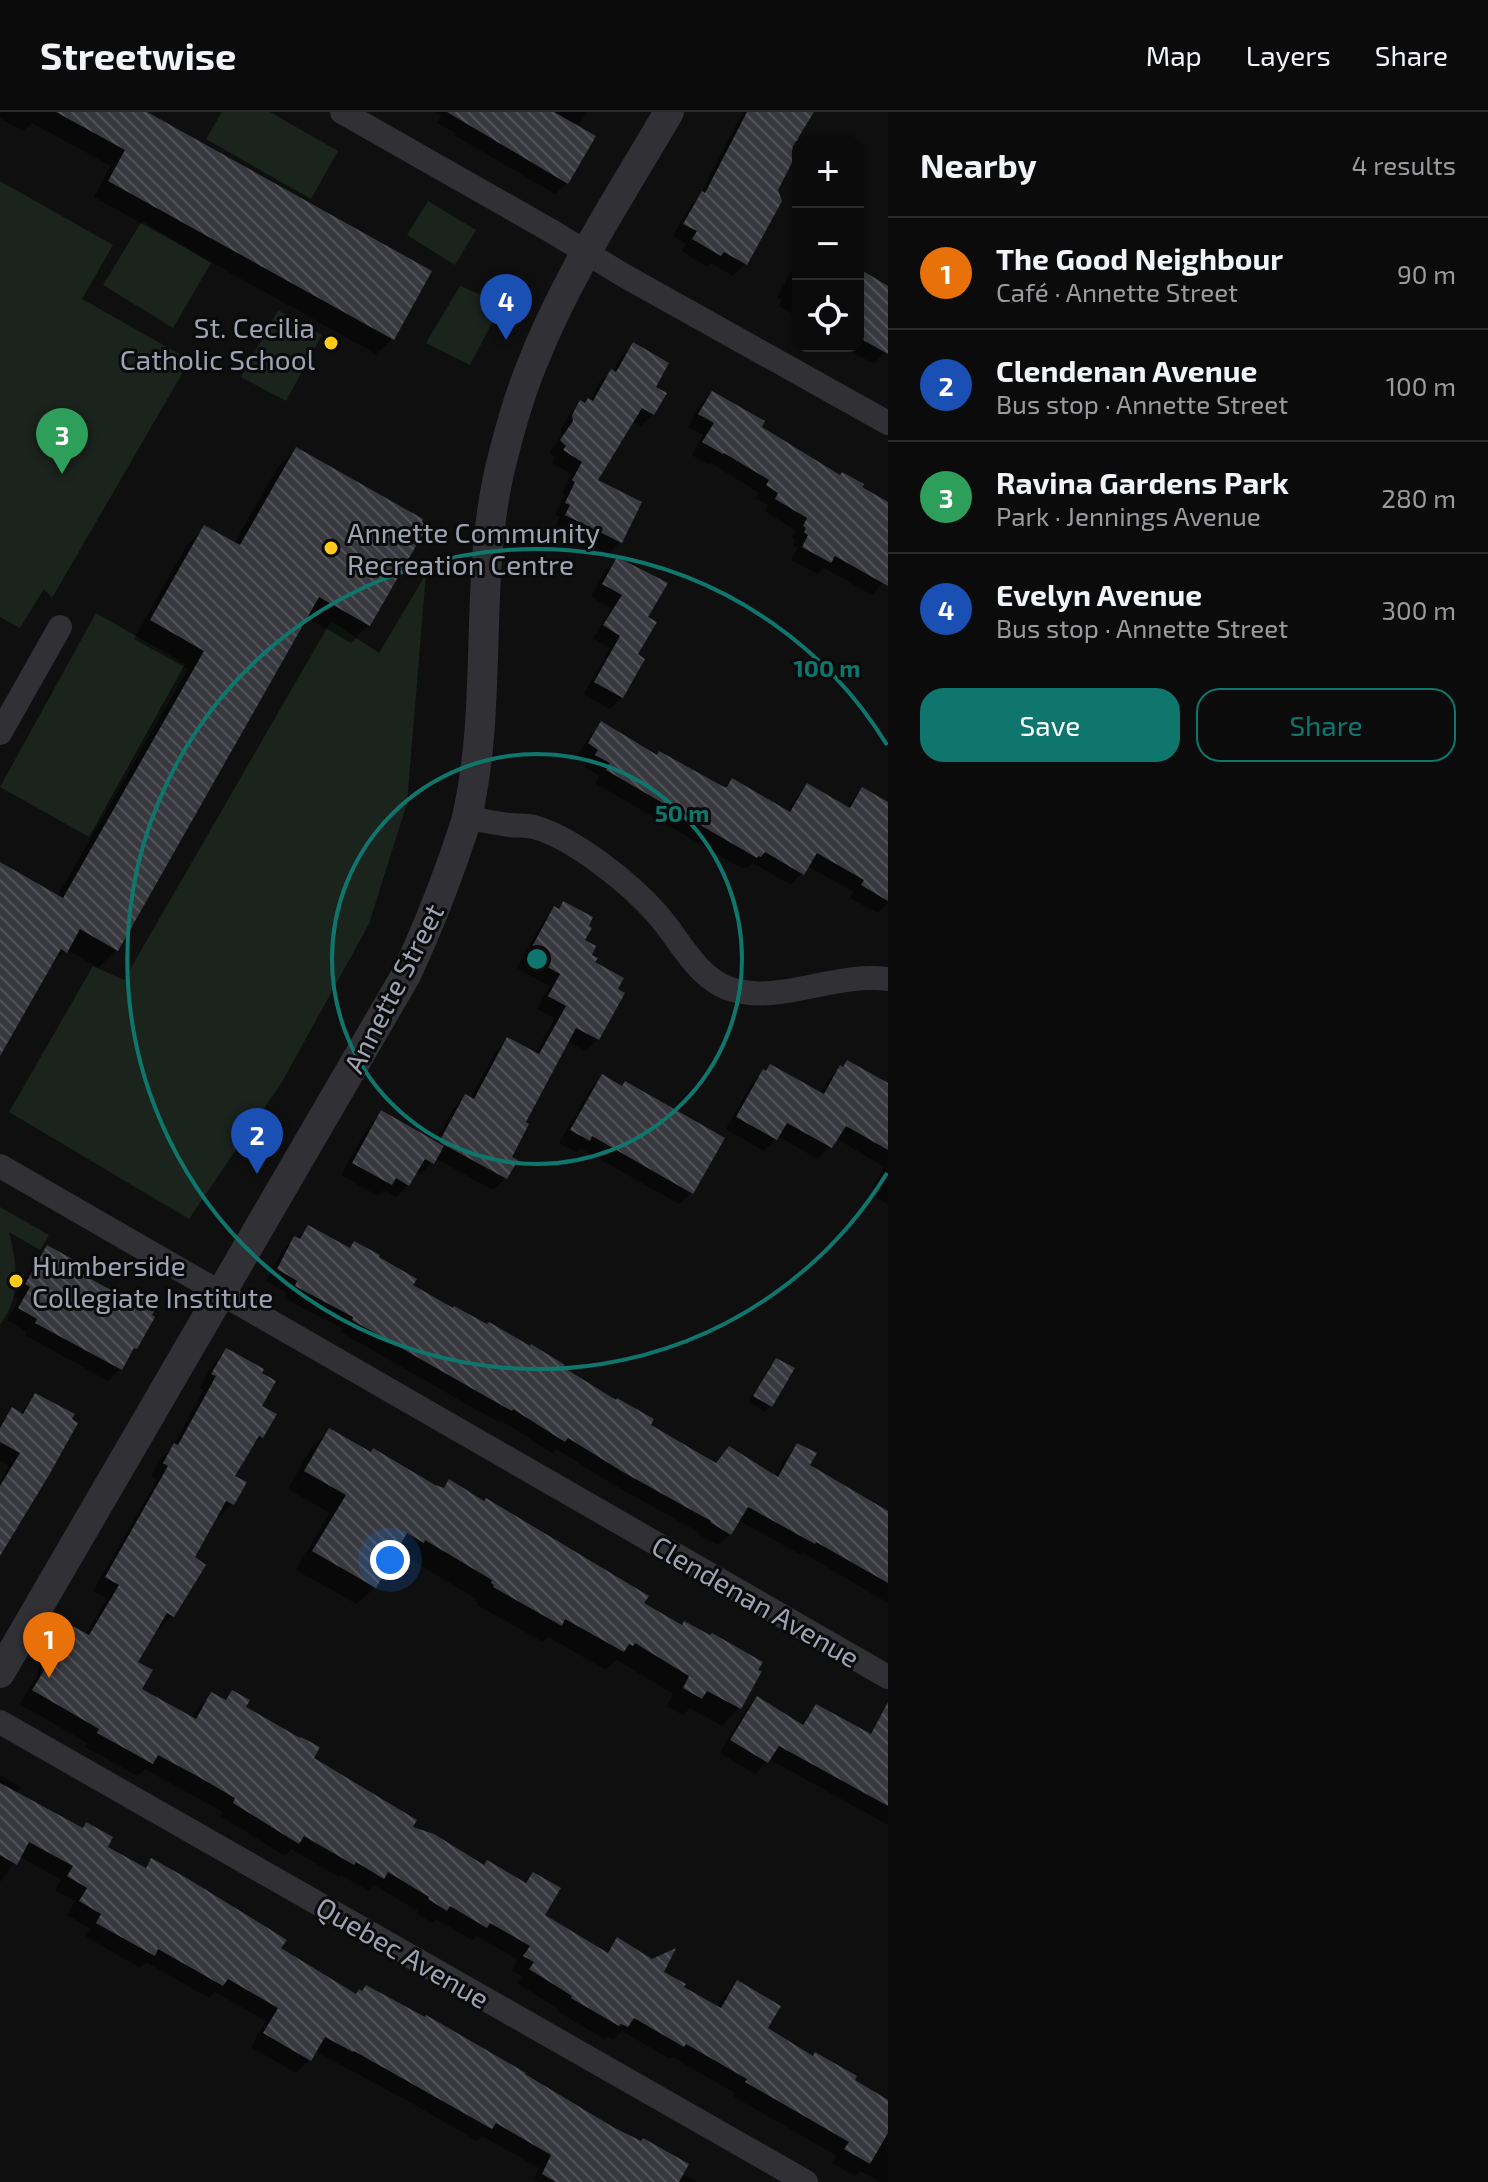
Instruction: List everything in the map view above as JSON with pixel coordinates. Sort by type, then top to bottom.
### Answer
[{"type":"street","points":[[342,112],[623,275],[888,423]]},
{"type":"street","name":"Annette Street","points":[[0,1673],[406,975],[440,899],[467,818],[481,714],[489,541],[499,476],[518,402],[533,361],[571,280],[669,112]]},
{"type":"street","points":[[0,733],[60,627]]},
{"type":"street","points":[[467,818],[534,827],[566,841],[645,901],[700,968],[727,988],[753,994],[838,980],[888,979]]},
{"type":"street","name":"Clendenan Avenue","points":[[0,1166],[888,1677]]},
{"type":"street","name":"Quebec Avenue","points":[[0,1722],[806,2182]]},
{"type":"shaded area","points":[[222,112],[270,112],[338,151],[311,199],[206,139]]},
{"type":"shaded area","points":[[0,181],[113,245],[82,299],[190,360],[52,598],[44,589],[20,628],[0,617]]},
{"type":"shaded area","points":[[428,201],[476,230],[455,265],[407,235]]},
{"type":"shaded area","points":[[142,221],[211,263],[173,328],[103,285]]},
{"type":"shaded area","points":[[460,286],[502,304],[470,365],[426,343]]},
{"type":"shaded area","points":[[278,310],[322,335],[286,401],[241,377]]},
{"type":"shaded area","points":[[426,574],[407,803],[369,924],[282,1082],[189,1219],[9,1112],[93,966],[124,980],[331,621],[379,653]]},
{"type":"shaded area","points":[[96,613],[185,664],[89,837],[0,787]]},
{"type":"shaded area","points":[[0,1207],[49,1235],[40,1250],[9,1232],[14,1256],[15,1291],[0,1325]]},
{"type":"building","points":[[56,112],[147,112],[432,271],[394,340],[108,181],[125,150]]},
{"type":"building","points":[[447,112],[554,112],[596,136],[568,184]]},
{"type":"building","points":[[747,112],[814,112],[799,136],[792,136],[792,163],[778,190],[782,201],[747,265],[724,252],[721,256],[692,239],[697,231],[683,224],[702,191],[705,193]]},
{"type":"building","points":[[864,272],[888,286],[888,354],[864,340]]},
{"type":"building","points":[[633,342],[669,363],[656,387],[667,393],[654,415],[642,408],[598,480],[642,502],[622,543],[565,515],[570,505],[565,503],[575,482],[572,480],[582,462],[563,450],[566,446],[560,440],[573,421],[572,415],[580,400],[585,403],[588,398],[593,401],[611,369],[616,372]]},
{"type":"building","points":[[712,391],[765,421],[762,427],[840,475],[842,472],[864,484],[862,487],[888,502],[888,586],[835,556],[831,563],[802,547],[808,535],[803,526],[807,518],[775,499],[778,493],[766,485],[769,480],[702,442],[714,423],[698,414]]},
{"type":"building","points":[[296,447],[423,519],[422,522],[428,525],[370,626],[319,597],[118,951],[80,929],[67,953],[61,949],[0,1056],[0,862],[63,898],[204,651],[150,620],[204,525],[240,545]]},
{"type":"building","points":[[617,557],[668,583],[648,617],[657,622],[638,654],[645,659],[623,698],[594,682],[620,636],[603,625],[622,595],[602,584]]},
{"type":"building","points":[[601,721],[657,755],[659,751],[724,787],[732,778],[790,812],[807,783],[850,808],[862,787],[888,802],[888,901],[861,885],[864,880],[817,853],[804,875],[765,852],[757,858],[606,770],[610,763],[595,755],[598,750],[588,743]]},
{"type":"building","points":[[563,901],[593,917],[589,926],[592,928],[585,940],[596,946],[592,955],[598,958],[595,962],[624,978],[618,989],[625,993],[599,1040],[576,1028],[526,1122],[529,1124],[512,1157],[518,1160],[507,1179],[439,1142],[465,1094],[474,1099],[507,1037],[539,1054],[566,1006],[548,996],[560,974],[527,956],[554,906],[559,909]]},
{"type":"building","points":[[847,1060],[888,1083],[888,1150],[846,1126],[832,1148],[787,1123],[777,1140],[736,1117],[763,1069],[766,1071],[770,1064],[824,1094],[840,1065],[843,1067]]},
{"type":"building","points":[[602,1074],[622,1086],[625,1081],[725,1138],[693,1194],[592,1136],[590,1141],[570,1130]]},
{"type":"building","points":[[381,1110],[444,1146],[434,1164],[425,1159],[409,1186],[396,1178],[392,1185],[352,1163]]},
{"type":"building","points":[[308,1225],[350,1248],[354,1241],[380,1255],[417,1279],[413,1285],[453,1308],[531,1344],[616,1400],[654,1419],[651,1425],[716,1463],[729,1446],[778,1477],[797,1443],[817,1453],[810,1465],[888,1511],[888,1583],[748,1507],[731,1535],[568,1438],[565,1442],[513,1409],[295,1286],[297,1281],[277,1269],[294,1236],[300,1239]]},
{"type":"building","points":[[47,1245],[85,1266],[80,1273],[134,1303],[139,1294],[158,1304],[152,1315],[155,1317],[122,1370],[35,1323],[37,1319],[18,1308],[30,1287],[25,1284]]},
{"type":"building","points":[[226,1348],[264,1369],[262,1373],[276,1381],[262,1406],[277,1414],[263,1438],[259,1436],[235,1476],[247,1482],[234,1505],[226,1501],[195,1557],[206,1565],[174,1617],[167,1613],[138,1662],[153,1670],[142,1689],[196,1719],[211,1692],[226,1700],[232,1690],[250,1700],[246,1707],[320,1747],[314,1758],[417,1820],[413,1827],[434,1834],[484,1865],[487,1860],[526,1883],[533,1872],[561,1888],[545,1915],[608,1953],[617,1937],[652,1959],[676,1948],[664,1972],[721,2008],[737,1980],[781,2006],[768,2028],[813,2056],[815,2052],[857,2076],[855,2080],[888,2100],[888,2133],[870,2164],[844,2149],[849,2142],[686,2044],[684,2047],[634,2018],[628,2027],[619,2026],[571,1998],[529,1969],[534,1962],[523,1956],[530,1946],[490,1923],[487,1928],[450,1906],[447,1911],[388,1872],[384,1879],[304,1836],[299,1844],[233,1803],[235,1798],[197,1776],[158,1755],[153,1764],[97,1733],[99,1729],[32,1690],[50,1661],[65,1622],[89,1635],[119,1585],[105,1577],[168,1466],[163,1463],[174,1443],[178,1445],[216,1376],[211,1374]]},
{"type":"building","points":[[776,1358],[795,1368],[772,1407],[753,1396]]},
{"type":"building","points":[[35,1393],[75,1414],[72,1419],[78,1423],[0,1556],[0,1486],[20,1453],[0,1442],[0,1428],[12,1407],[23,1414]]},
{"type":"building","points":[[329,1428],[371,1452],[373,1448],[435,1485],[444,1488],[449,1479],[484,1501],[486,1498],[649,1596],[644,1603],[682,1625],[684,1621],[710,1635],[712,1633],[763,1662],[758,1670],[762,1671],[741,1709],[707,1691],[702,1699],[683,1688],[689,1676],[635,1643],[633,1646],[629,1644],[624,1652],[565,1619],[562,1626],[493,1587],[492,1580],[425,1540],[424,1543],[407,1533],[376,1588],[312,1551],[346,1495],[304,1471]]},
{"type":"building","points":[[757,1696],[803,1725],[816,1704],[871,1734],[888,1702],[888,1806],[779,1746],[768,1763],[730,1740]]},
{"type":"building","points":[[0,1783],[83,1828],[86,1822],[113,1837],[108,1847],[146,1868],[151,1858],[185,1877],[287,1940],[281,1948],[356,1994],[366,1985],[426,2015],[613,2127],[641,2141],[643,2138],[689,2164],[679,2182],[556,2182],[542,2174],[551,2155],[496,2123],[492,2129],[325,2037],[311,2061],[263,2033],[278,2008],[228,1979],[223,1986],[158,1949],[155,1956],[96,1923],[101,1914],[79,1901],[87,1888],[67,1876],[73,1866],[29,1842],[17,1865],[0,1855]]},
{"type":"place","name":"Evelyn Avenue","points":[[506,340]]},
{"type":"place","name":"St. Cecilia Catholic School","points":[[331,343]]},
{"type":"place","name":"Ravina Gardens Park","points":[[62,474]]},
{"type":"place","name":"Annette Community Recreation Centre","points":[[331,548]]},
{"type":"place","name":"Clendenan Avenue","points":[[257,1174]]},
{"type":"place","name":"Humberside Collegiate Institute","points":[[16,1281]]},
{"type":"place","name":"The Good Neighbour","points":[[49,1678]]}]
